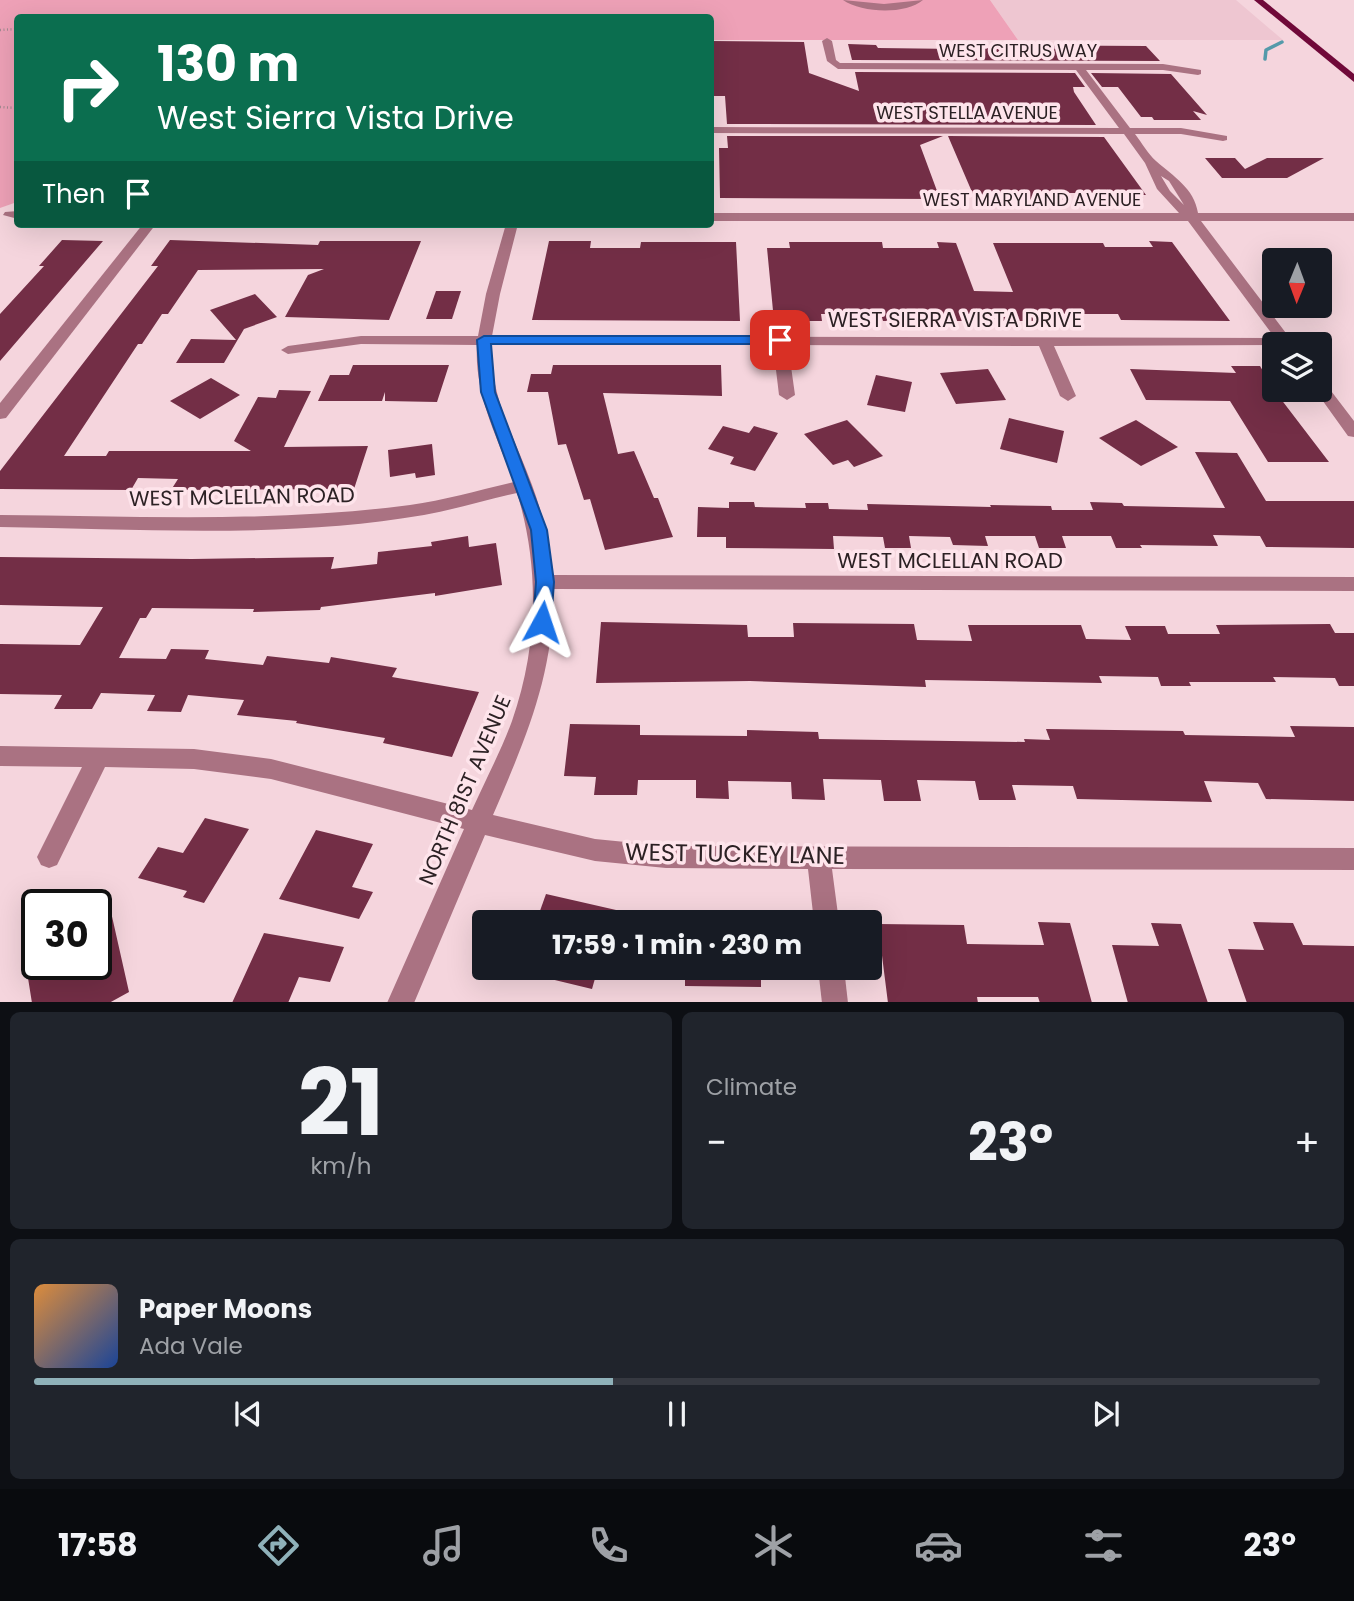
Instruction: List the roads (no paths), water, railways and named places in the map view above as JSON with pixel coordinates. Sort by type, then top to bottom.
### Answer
[{"type":"main road","points":[[1258,0],[1354,79]]},
{"type":"street","points":[[847,0],[871,6],[902,6],[919,0]]},
{"type":"street","name":"WEST CITRUS WAY","points":[[827,41],[832,61],[838,66],[1163,67],[1198,72]]},
{"type":"street","points":[[1079,67],[1151,163],[1155,179],[1174,204],[1192,217],[1278,332]]},
{"type":"street","name":"WEST STELLA AVENUE","points":[[714,130],[1125,130],[1181,131],[1223,138]]},
{"type":"street","name":"WEST MARYLAND AVENUE","points":[[714,216],[1354,217]]},
{"type":"street","points":[[0,414],[147,228]]},
{"type":"street","name":"NORTH 81ST AVENUE","points":[[400,1002],[522,722],[534,682],[545,582],[539,530],[488,392],[484,340],[511,228]]},
{"type":"street","name":"WEST SIERRA VISTA DRIVE","points":[[288,350],[361,340],[1262,344]]},
{"type":"street","points":[[780,340],[787,395]]},
{"type":"street","points":[[1045,342],[1068,396]]},
{"type":"street","points":[[1332,402],[1354,432]]},
{"type":"street","name":"WEST MCLELLAN ROAD","points":[[0,521],[226,523],[326,520],[414,511],[524,485]]},
{"type":"street","name":"WEST MCLELLAN ROAD","points":[[545,582],[1354,584]]},
{"type":"street","points":[[49,857],[99,756]]},
{"type":"street","name":"WEST TUCKEY LANE","points":[[0,757],[194,759],[271,769],[595,850],[666,857],[1354,859]]},
{"type":"street","points":[[819,856],[825,910]]},
{"type":"street","points":[[832,980],[835,1002]]},
{"type":"waterway","points":[[1265,59],[1266,50],[1282,42]]}]
